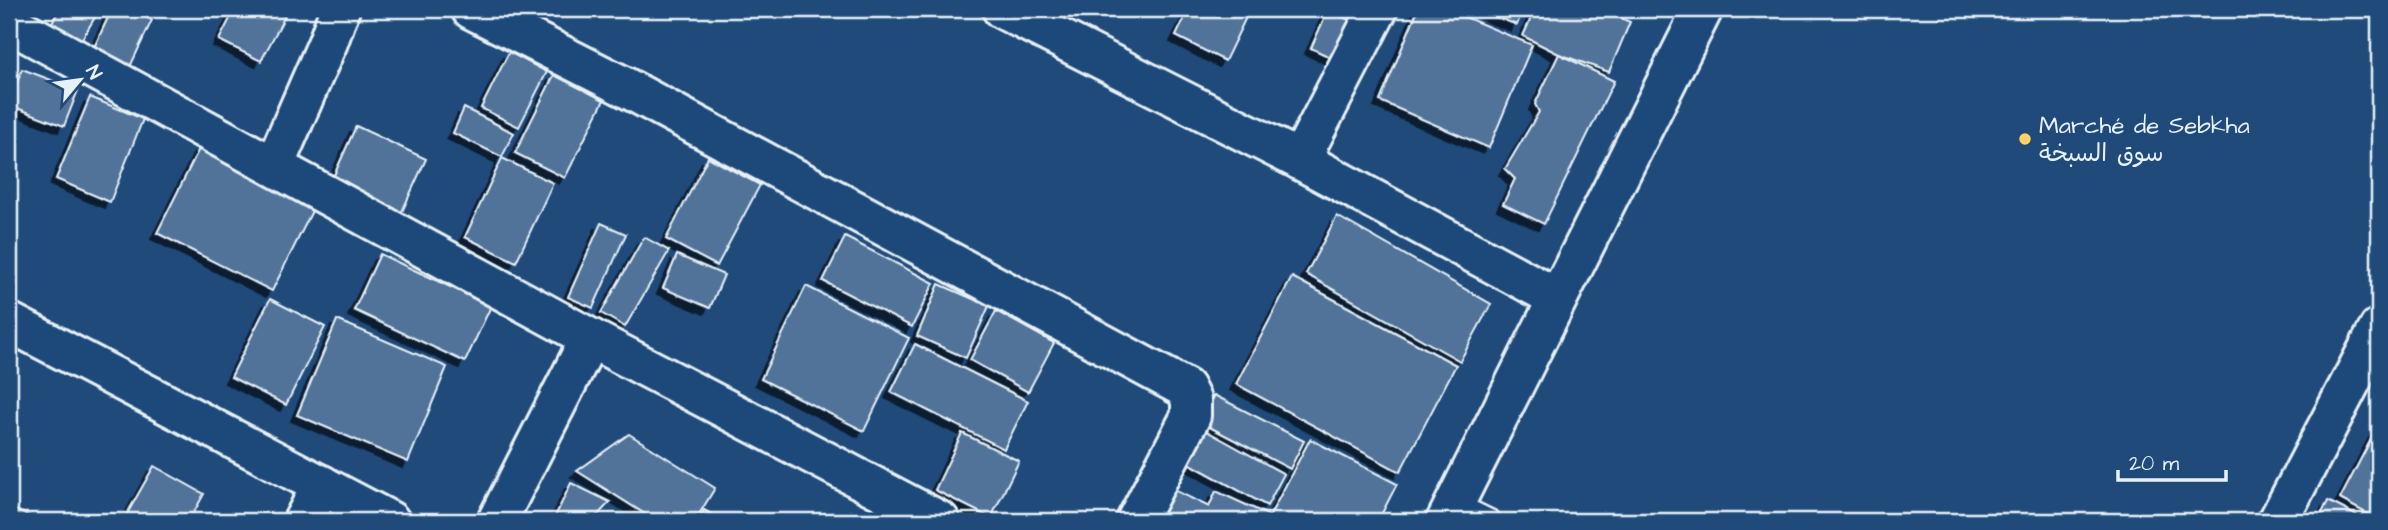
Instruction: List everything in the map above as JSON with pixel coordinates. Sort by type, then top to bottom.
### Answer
[{"type":"street","points":[[16,9],[9,22],[590,338],[940,521]]},
{"type":"street","points":[[274,166],[341,9]]},
{"type":"street","points":[[471,9],[625,88],[1185,388],[1191,400],[1192,416],[1136,521]]},
{"type":"street","points":[[1002,9],[1300,160],[1557,299]]},
{"type":"street","points":[[1300,160],[1378,9]]},
{"type":"street","points":[[1450,512],[1703,9]]},
{"type":"street","points":[[9,322],[390,521]]},
{"type":"street","points":[[2278,521],[2379,328]]},
{"type":"street","points":[[497,521],[590,338]]},
{"type":"street","points":[[303,521],[322,485]]},
{"type":"lane","points":[[1450,512],[1490,521]]},
{"type":"building","points":[[60,9],[100,9],[77,47],[48,29]]},
{"type":"building","points":[[112,9],[129,9],[152,20],[128,71],[91,54]]},
{"type":"building","points":[[235,9],[271,9],[285,16],[261,61],[219,40]]},
{"type":"building","points":[[1189,9],[1250,9],[1225,61],[1176,36]]},
{"type":"building","points":[[1418,9],[1446,9],[1532,45],[1489,148],[1380,101]]},
{"type":"building","points":[[1476,9],[1523,9],[1517,25]]},
{"type":"building","points":[[1535,9],[1600,9],[1630,22],[1609,72],[1559,54],[1523,36]]},
{"type":"building","points":[[1328,10],[1371,30],[1353,68],[1311,48]]},
{"type":"building","points":[[509,52],[547,72],[519,127],[481,108]]},
{"type":"building","points":[[1559,54],[1614,81],[1544,224],[1503,204],[1515,179],[1505,169],[1539,112],[1535,104]]},
{"type":"building","points":[[22,69],[78,90],[64,126],[9,105]]},
{"type":"building","points":[[554,75],[604,100],[565,178],[515,153]]},
{"type":"building","points":[[90,97],[143,119],[110,202],[56,179]]},
{"type":"building","points":[[464,108],[514,133],[502,157],[453,133]]},
{"type":"building","points":[[356,126],[426,159],[401,214],[331,182]]},
{"type":"building","points":[[200,147],[315,205],[272,291],[157,233]]},
{"type":"building","points":[[708,157],[760,185],[717,266],[666,239]]},
{"type":"building","points":[[502,158],[553,183],[516,262],[465,237]]},
{"type":"building","points":[[1337,216],[1491,304],[1460,361],[1306,274]]},
{"type":"building","points":[[601,223],[626,234],[593,308],[568,297]]},
{"type":"building","points":[[644,237],[669,251],[625,327],[601,313]]},
{"type":"building","points":[[845,237],[934,283],[912,327],[823,281]]},
{"type":"building","points":[[380,254],[491,306],[465,362],[354,310]]},
{"type":"building","points":[[677,255],[724,275],[710,308],[663,288]]},
{"type":"building","points":[[1292,277],[1456,365],[1400,472],[1236,384]]},
{"type":"building","points":[[939,284],[989,306],[966,358],[917,336]]},
{"type":"building","points":[[806,286],[909,338],[864,431],[761,379]]},
{"type":"building","points":[[270,299],[325,327],[286,405],[231,377]]},
{"type":"building","points":[[996,311],[1054,343],[1028,392],[970,360]]},
{"type":"building","points":[[337,320],[447,367],[408,462],[297,415]]},
{"type":"building","points":[[915,344],[1028,401],[1004,449],[891,392]]},
{"type":"building","points":[[1214,395],[1304,441],[1290,469],[1200,422]]},
{"type":"building","points":[[2379,424],[2379,520],[2340,499]]},
{"type":"building","points":[[1203,429],[1284,474],[1267,506],[1185,461]]},
{"type":"building","points":[[962,433],[1019,461],[991,518],[935,490]]},
{"type":"building","points":[[629,434],[715,488],[695,521],[656,521],[577,471]]},
{"type":"building","points":[[1310,439],[1397,484],[1378,521],[1267,521]]},
{"type":"building","points":[[154,466],[204,494],[189,521],[123,521]]},
{"type":"building","points":[[571,483],[610,502],[594,519],[600,521],[553,521]]},
{"type":"building","points":[[1170,488],[1209,507],[1216,491],[1268,515],[1265,521],[1155,521]]},
{"type":"building","points":[[2328,501],[2367,521],[2318,521]]},
{"type":"building","points":[[9,507],[40,521],[9,521]]},
{"type":"building","points":[[704,510],[724,521],[698,521]]},
{"type":"building","points":[[850,511],[872,521],[846,521]]},
{"type":"place","name":"Marché de Sebkha سوق السبخة","points":[[2025,139]]}]
